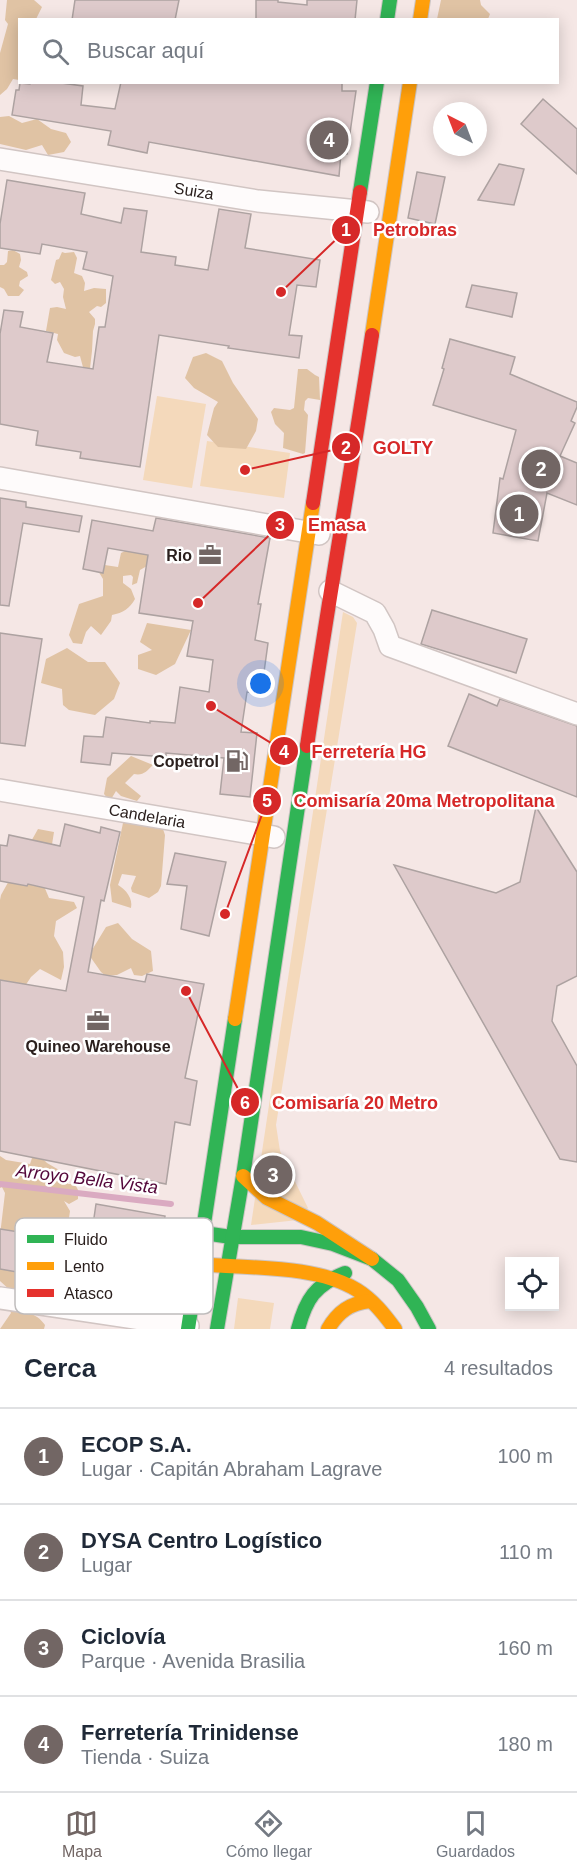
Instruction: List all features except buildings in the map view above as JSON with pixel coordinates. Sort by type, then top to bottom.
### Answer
[{"type":"main road","points":[[387,18],[390,0]]},
{"type":"main road","points":[[420,18],[423,0]]},
{"type":"main road","points":[[204,1218],[377,84]]},
{"type":"main road","points":[[217,1329],[243,1176],[330,591],[341,537],[410,84]]},
{"type":"main road","points":[[243,1176],[267,1198],[317,1223],[372,1259],[398,1281],[417,1307],[429,1329]]},
{"type":"main road","points":[[213,1235],[231,1237],[301,1237],[333,1244],[372,1259]]},
{"type":"main road","points":[[213,1266],[290,1270],[332,1279],[355,1288],[387,1315],[395,1329]]},
{"type":"main road","points":[[298,1329],[307,1301],[323,1284],[350,1272],[385,1280],[417,1307]]},
{"type":"main road","points":[[328,1329],[340,1311],[358,1301],[370,1301]]},
{"type":"street","name":"Suiza","points":[[0,159],[258,201],[390,216]]},
{"type":"street","points":[[0,478],[341,537]]},
{"type":"street","points":[[330,591],[375,613],[390,646],[577,714]]},
{"type":"street","name":"Candelaria","points":[[0,790],[263,836],[294,839]]},
{"type":"street","points":[[0,1298],[15,1300]]},
{"type":"street","points":[[104,1314],[188,1327]]},
{"type":"shaded area","points":[[7,0],[34,0],[42,7],[36,18],[18,18],[18,80],[13,79],[0,95],[0,53],[8,24],[5,20]]},
{"type":"shaded area","points":[[441,0],[480,0],[481,5],[490,14],[488,18],[437,18]]},
{"type":"shaded area","points":[[9,116],[22,123],[37,119],[51,129],[66,133],[71,142],[64,152],[48,155],[42,145],[26,150],[0,144],[0,117]]},
{"type":"shaded area","points":[[13,250],[20,254],[19,267],[27,272],[28,276],[20,281],[19,286],[24,290],[19,296],[8,296],[0,287],[0,265],[7,262],[8,251]]},
{"type":"shaded area","points":[[62,252],[74,252],[77,258],[74,273],[82,276],[85,283],[84,291],[94,288],[106,289],[106,303],[89,312],[95,319],[95,324],[88,386],[80,356],[75,357],[64,353],[57,340],[58,334],[46,331],[50,308],[66,309],[64,289],[60,282],[55,284],[51,280],[56,260]]},
{"type":"shaded area","points":[[206,353],[222,361],[233,383],[258,419],[256,431],[246,449],[218,447],[207,435],[214,408],[218,402],[194,388],[185,378],[193,357]]},
{"type":"shaded area","points":[[298,369],[307,369],[319,377],[320,400],[308,398],[305,401],[304,410],[308,415],[305,453],[303,454],[283,448],[284,433],[275,424],[271,412],[274,408],[290,410],[294,408]]},
{"type":"shaded area","points":[[157,396],[206,404],[192,488],[143,480]]},
{"type":"shaded area","points":[[207,441],[290,453],[284,498],[200,486]]},
{"type":"shaded area","points":[[131,548],[149,550],[147,566],[140,570],[137,583],[132,585],[131,575],[123,576],[123,583],[131,589],[135,599],[126,610],[112,615],[111,621],[101,635],[91,626],[82,644],[73,643],[69,635],[79,604],[103,596],[103,579],[97,569],[98,564],[118,567],[121,553]]},
{"type":"shaded area","points":[[343,612],[353,617],[357,623],[276,1125],[280,1151],[308,1208],[298,1220],[251,1225]]},
{"type":"shaded area","points":[[147,623],[191,630],[175,664],[156,675],[138,669],[138,655],[152,650],[140,642]]},
{"type":"shaded area","points":[[67,648],[88,662],[105,662],[120,683],[114,699],[95,715],[69,710],[63,705],[62,689],[41,683],[46,659]]},
{"type":"shaded area","points":[[131,756],[153,765],[142,774],[134,774],[125,783],[141,796],[137,801],[121,796],[116,791],[110,801],[104,794],[107,778]]},
{"type":"shaded area","points":[[123,823],[161,823],[165,835],[161,886],[158,892],[149,898],[132,892],[131,888],[136,876],[122,874],[118,885],[128,895],[131,908],[112,902],[110,885]]},
{"type":"shaded area","points":[[38,829],[54,832],[50,857],[41,879],[49,898],[74,902],[77,908],[56,921],[54,936],[63,952],[64,967],[61,980],[40,969],[31,977],[21,992],[0,985],[0,900]]},
{"type":"shaded area","points":[[118,923],[132,939],[151,951],[153,971],[142,976],[134,975],[131,968],[117,975],[106,976],[101,972],[89,955],[106,927]]},
{"type":"shaded area","points":[[39,1155],[47,1163],[66,1174],[68,1184],[75,1184],[78,1190],[78,1199],[69,1204],[64,1201],[70,1211],[69,1218],[15,1218],[15,1292],[0,1281],[0,1235],[5,1193],[2,1187],[0,1188],[0,1156],[6,1160],[30,1164],[32,1158]]},
{"type":"shaded area","points":[[238,1298],[274,1303],[270,1329],[234,1329]]},
{"type":"shaded area","points":[[9,1308],[15,1309],[15,1314],[33,1315],[45,1325],[44,1329],[0,1329],[11,1313]]},
{"type":"waterway","name":"Arroyo Bella Vista","points":[[0,1184],[171,1204]]},
{"type":"traffic: fast","points":[[387,18],[390,0]]},
{"type":"traffic: fast","points":[[360,192],[377,84]]},
{"type":"traffic: fast","points":[[217,1329],[243,1176],[307,746]]},
{"type":"traffic: fast","points":[[205,1218],[235,1019]]},
{"type":"traffic: fast","points":[[213,1234],[231,1237],[301,1237],[333,1244],[372,1259],[398,1280],[429,1329]]},
{"type":"traffic: fast","points":[[298,1329],[304,1309],[313,1294],[326,1283],[345,1273]]},
{"type":"traffic: fast","points":[[188,1329],[190,1314]]},
{"type":"traffic: slow","points":[[420,18],[423,0]]},
{"type":"traffic: slow","points":[[372,335],[410,84]]},
{"type":"traffic: slow","points":[[235,1019],[313,503]]},
{"type":"traffic: slow","points":[[243,1176],[267,1198],[317,1223],[372,1259]]},
{"type":"traffic: slow","points":[[213,1265],[280,1269],[321,1276],[340,1282],[368,1298],[395,1329]]},
{"type":"traffic: slow","points":[[328,1329],[345,1309],[370,1301]]},
{"type":"traffic: jam","points":[[313,503],[360,192]]},
{"type":"traffic: jam","points":[[307,746],[372,335]]},
{"type":"place","name":"Ferretería Trinidense","points":[[329,140]]},
{"type":"place","name":"Petrobras","points":[[281,292]]},
{"type":"place","name":"DYSA Centro Logístico","points":[[541,469]]},
{"type":"place","name":"GOLTY","points":[[245,470]]},
{"type":"place","name":"ECOP S.A.","points":[[519,514]]},
{"type":"place","name":"Rio","points":[[210,555]]},
{"type":"place","name":"Emasa","points":[[198,603]]},
{"type":"place","name":"Ferretería HG","points":[[211,706]]},
{"type":"place","name":"Copetrol","points":[[237,761]]},
{"type":"place","name":"Comisaría 20ma Metropolitana","points":[[225,914]]},
{"type":"place","name":"Comisaría 20 Metro","points":[[186,991]]},
{"type":"place","name":"Quineo Warehouse","points":[[98,1021]]},
{"type":"place","name":"Ciclovía","points":[[273,1175]]}]
